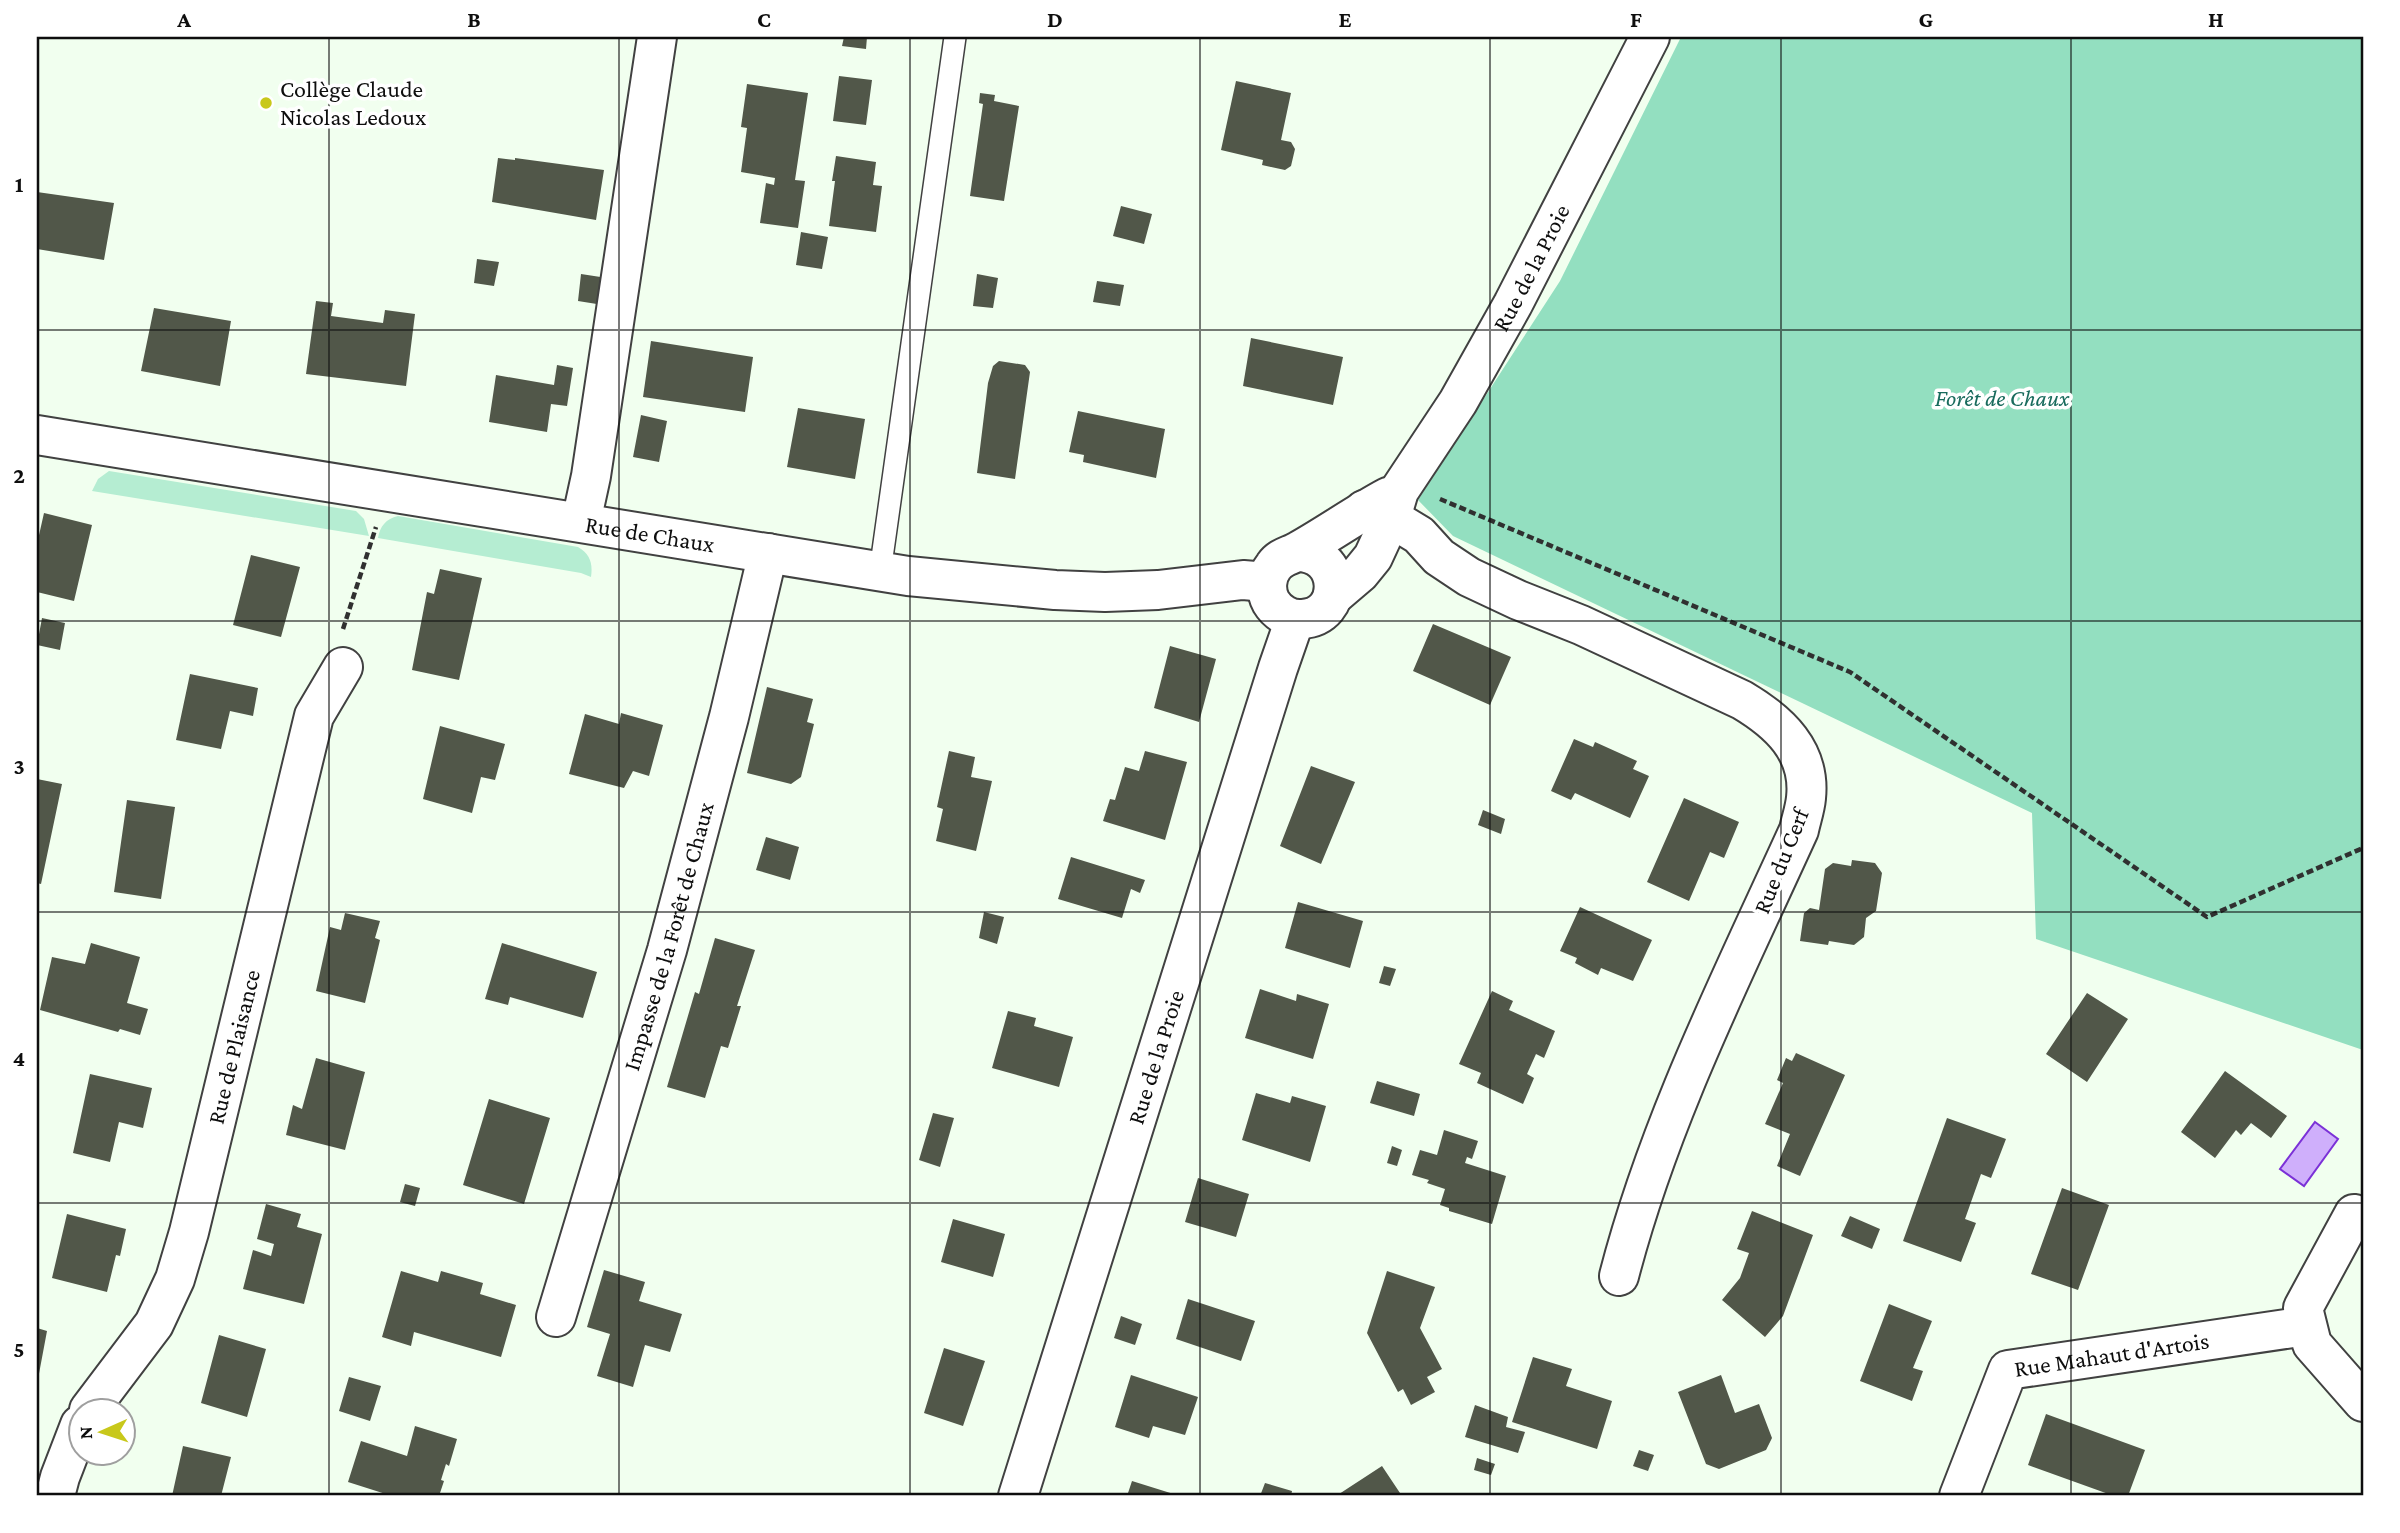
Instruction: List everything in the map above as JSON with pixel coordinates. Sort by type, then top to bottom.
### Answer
[{"type":"street","points":[[582,522],[657,37]]},
{"type":"street","name":"Rue de la Proie","points":[[1333,596],[1360,573],[1373,557],[1390,501],[1458,402],[1513,304],[1650,37]]},
{"type":"street","name":"Rue de Chaux","points":[[37,435],[880,572],[1012,586],[1105,592],[1158,590],[1242,580],[1267,582]]},
{"type":"street","name":"Rue de la Proie","points":[[1297,552],[1390,501]]},
{"type":"street","name":"Rue du Cerf","points":[[1390,501],[1439,556],[1469,577],[1581,625],[1742,700],[1762,712],[1780,726],[1795,745],[1805,766],[1806,797],[1799,830],[1699,1050],[1634,1219],[1619,1276]]},
{"type":"street","points":[[1297,552],[1312,554],[1324,562],[1332,574],[1333,596],[1329,605],[1314,617],[1295,619],[1282,613],[1272,603],[1267,582],[1269,573],[1280,559],[1297,552]]},
{"type":"street","name":"Impasse de la Forêt de Chaux","points":[[556,1317],[667,950],[729,717],[768,553]]},
{"type":"street","points":[[1373,557],[1439,556]]},
{"type":"street","name":"Rue de la Proie","points":[[1018,1496],[1295,619]]},
{"type":"street","name":"Rue de Plaisance","points":[[100,1396],[154,1324],[175,1279],[189,1232],[314,716],[343,667]]},
{"type":"street","points":[[2354,1214],[2303,1308],[2312,1344],[2363,1402]]},
{"type":"street","name":"Rue Mahaut d'Artois","points":[[1959,1496],[2008,1370],[2306,1326]]},
{"type":"street","points":[[55,1496],[66,1461]]},
{"type":"lane","points":[[880,572],[955,37]]},
{"type":"path","points":[[1390,501],[1850,673],[2207,917],[2363,848]]},
{"type":"path","points":[[343,667],[340,639],[376,525]]},
{"type":"green space","name":"Forêt de Chaux","points":[[1681,37],[2363,37],[2363,1050],[2036,939],[2032,813],[1453,536],[1418,500],[1560,281]]},
{"type":"green space","points":[[109,471],[356,511],[364,519],[369,536],[92,491],[98,479]]},
{"type":"green space","points":[[398,516],[578,547],[590,559],[591,577],[581,573],[378,538],[384,524]]},
{"type":"shaded area","points":[[2315,1122],[2338,1139],[2304,1186],[2280,1169]]},
{"type":"building","points":[[844,37],[867,37],[866,49],[842,46]]},
{"type":"building","points":[[839,76],[872,80],[866,125],[833,121]]},
{"type":"building","points":[[1236,81],[1291,93],[1281,140],[1291,142],[1295,149],[1291,166],[1285,170],[1262,165],[1263,160],[1221,150]]},
{"type":"building","points":[[747,84],[808,93],[795,180],[805,181],[798,228],[760,223],[766,183],[774,185],[775,178],[741,172],[747,128],[741,127]]},
{"type":"building","points":[[980,93],[995,95],[994,101],[1019,106],[1004,201],[970,196],[983,104],[979,103]]},
{"type":"building","points":[[836,156],[876,162],[873,185],[882,186],[876,232],[829,226]]},
{"type":"building","points":[[498,158],[604,170],[596,220],[492,202]]},
{"type":"building","points":[[37,192],[114,203],[104,260],[37,249]]},
{"type":"building","points":[[1121,206],[1152,214],[1144,244],[1113,236]]},
{"type":"building","points":[[801,232],[828,237],[822,269],[796,265]]},
{"type":"building","points":[[477,259],[499,262],[494,286],[474,283]]},
{"type":"building","points":[[581,274],[607,278],[603,305],[578,301]]},
{"type":"building","points":[[977,274],[998,278],[993,308],[973,306]]},
{"type":"building","points":[[1097,281],[1124,285],[1120,306],[1093,302]]},
{"type":"building","points":[[316,301],[333,303],[331,316],[383,323],[385,310],[415,314],[406,386],[306,374]]},
{"type":"building","points":[[154,308],[231,321],[220,386],[141,371]]},
{"type":"building","points":[[1251,338],[1343,357],[1333,405],[1243,386]]},
{"type":"building","points":[[651,341],[753,357],[745,412],[643,397]]},
{"type":"building","points":[[999,361],[1025,365],[1030,372],[1015,479],[977,473],[988,383],[993,366]]},
{"type":"building","points":[[557,365],[573,368],[567,406],[551,404],[547,432],[489,422],[496,375],[554,385]]},
{"type":"building","points":[[798,408],[865,419],[855,479],[787,467]]},
{"type":"building","points":[[1078,411],[1165,429],[1156,478],[1083,462],[1084,455],[1069,452]]},
{"type":"building","points":[[641,415],[667,421],[659,462],[633,457]]},
{"type":"building","points":[[44,513],[92,525],[74,601],[37,592],[37,544]]},
{"type":"building","points":[[251,555],[300,567],[281,637],[233,625]]},
{"type":"building","points":[[440,569],[482,578],[459,680],[412,670],[427,592],[434,594]]},
{"type":"building","points":[[42,618],[65,623],[60,650],[37,645]]},
{"type":"building","points":[[1433,624],[1511,657],[1490,705],[1413,671]]},
{"type":"building","points":[[1170,646],[1216,659],[1199,722],[1154,708]]},
{"type":"building","points":[[190,674],[258,688],[253,716],[230,711],[221,749],[176,740]]},
{"type":"building","points":[[767,687],[813,699],[807,722],[814,724],[801,777],[791,784],[747,773]]},
{"type":"building","points":[[621,713],[663,725],[649,776],[633,771],[624,788],[569,774],[585,714],[619,724]]},
{"type":"building","points":[[440,726],[505,744],[495,780],[481,777],[472,813],[423,799]]},
{"type":"building","points":[[1574,739],[1593,747],[1595,742],[1637,761],[1633,769],[1649,776],[1630,818],[1575,793],[1571,800],[1551,791]]},
{"type":"building","points":[[949,751],[975,757],[971,777],[992,781],[976,851],[936,841],[943,809],[937,807]]},
{"type":"building","points":[[1145,751],[1187,762],[1165,840],[1103,821],[1110,799],[1115,800],[1125,767],[1139,771]]},
{"type":"building","points":[[1311,766],[1355,782],[1321,864],[1280,846]]},
{"type":"building","points":[[37,779],[62,784],[41,884],[37,883]]},
{"type":"building","points":[[1684,798],[1739,822],[1724,858],[1710,852],[1689,901],[1647,882]]},
{"type":"building","points":[[127,800],[175,807],[161,899],[114,892]]},
{"type":"building","points":[[1483,810],[1505,819],[1501,834],[1478,825]]},
{"type":"building","points":[[766,837],[799,847],[790,880],[756,870]]},
{"type":"building","points":[[1071,857],[1145,880],[1140,893],[1131,889],[1122,918],[1058,899]]},
{"type":"building","points":[[1852,860],[1875,863],[1882,873],[1876,911],[1866,918],[1864,937],[1854,945],[1829,941],[1828,945],[1800,941],[1804,913],[1810,908],[1819,910],[1825,869],[1833,863],[1851,866]]},
{"type":"building","points":[[1298,902],[1363,921],[1350,968],[1285,948]]},
{"type":"building","points":[[1580,907],[1652,940],[1633,981],[1601,968],[1598,975],[1575,963],[1577,958],[1560,951]]},
{"type":"building","points":[[984,912],[1004,917],[997,944],[979,938]]},
{"type":"building","points":[[345,913],[380,921],[375,938],[380,940],[365,1003],[316,991],[330,927],[341,930]]},
{"type":"building","points":[[715,938],[755,950],[737,1006],[741,1006],[728,1048],[721,1046],[705,1098],[667,1087],[695,992],[699,994]]},
{"type":"building","points":[[91,943],[140,957],[127,1003],[148,1009],[140,1035],[120,1029],[118,1032],[40,1010],[52,957],[85,964]]},
{"type":"building","points":[[502,943],[597,972],[583,1018],[510,997],[508,1005],[485,999]]},
{"type":"building","points":[[1384,966],[1396,969],[1390,986],[1379,983]]},
{"type":"building","points":[[1260,989],[1296,1001],[1297,994],[1329,1004],[1313,1059],[1245,1038]]},
{"type":"building","points":[[1492,991],[1513,1001],[1509,1010],[1555,1031],[1544,1058],[1536,1054],[1527,1074],[1534,1078],[1523,1104],[1477,1083],[1481,1073],[1459,1064]]},
{"type":"building","points":[[2087,993],[2128,1019],[2087,1082],[2046,1054]]},
{"type":"building","points":[[1008,1011],[1036,1018],[1034,1026],[1073,1037],[1059,1087],[992,1068]]},
{"type":"building","points":[[1796,1053],[1845,1075],[1800,1176],[1777,1166],[1790,1134],[1765,1124],[1783,1083],[1777,1080],[1786,1058],[1792,1061]]},
{"type":"building","points":[[316,1058],[365,1072],[345,1150],[286,1135],[293,1105],[302,1109]]},
{"type":"building","points":[[2225,1071],[2287,1116],[2271,1138],[2251,1123],[2241,1135],[2236,1130],[2215,1158],[2181,1132]]},
{"type":"building","points":[[90,1074],[152,1088],[143,1128],[119,1122],[110,1162],[73,1153]]},
{"type":"building","points":[[1377,1081],[1420,1094],[1414,1116],[1370,1103]]},
{"type":"building","points":[[1256,1093],[1290,1103],[1292,1096],[1326,1106],[1310,1162],[1242,1140]]},
{"type":"building","points":[[489,1099],[550,1118],[524,1204],[463,1185]]},
{"type":"building","points":[[933,1113],[954,1118],[940,1167],[919,1160]]},
{"type":"building","points":[[1947,1118],[2006,1139],[1991,1178],[1981,1174],[1965,1219],[1976,1223],[1961,1262],[1903,1241]]},
{"type":"building","points":[[1444,1130],[1478,1141],[1472,1159],[1467,1157],[1465,1163],[1506,1176],[1492,1224],[1449,1211],[1449,1208],[1440,1205],[1445,1189],[1412,1175],[1420,1150],[1437,1155]]},
{"type":"building","points":[[1392,1146],[1402,1150],[1397,1166],[1387,1163]]},
{"type":"building","points":[[1198,1178],[1249,1194],[1236,1237],[1185,1222]]},
{"type":"building","points":[[405,1184],[420,1188],[415,1206],[400,1202]]},
{"type":"building","points":[[2062,1188],[2109,1205],[2078,1290],[2031,1274]]},
{"type":"building","points":[[266,1204],[301,1214],[297,1227],[322,1234],[304,1304],[243,1289],[253,1250],[271,1256],[274,1244],[257,1239]]},
{"type":"building","points":[[1752,1211],[1813,1235],[1783,1316],[1765,1337],[1722,1300],[1740,1278],[1749,1253],[1737,1249]]},
{"type":"building","points":[[67,1214],[126,1229],[107,1292],[52,1278]]},
{"type":"building","points":[[1850,1216],[1880,1229],[1872,1249],[1841,1236]]},
{"type":"building","points":[[953,1219],[1005,1234],[993,1277],[941,1262]]},
{"type":"building","points":[[604,1270],[645,1282],[639,1301],[682,1314],[670,1352],[645,1345],[633,1387],[597,1376],[610,1334],[587,1327]]},
{"type":"building","points":[[401,1271],[438,1282],[441,1271],[483,1283],[480,1294],[516,1305],[501,1357],[414,1332],[411,1346],[382,1337]]},
{"type":"building","points":[[1387,1271],[1435,1287],[1420,1328],[1442,1369],[1427,1377],[1435,1392],[1411,1405],[1403,1389],[1398,1392],[1367,1333]]},
{"type":"building","points":[[1188,1299],[1255,1321],[1241,1361],[1176,1339]]},
{"type":"building","points":[[1889,1304],[1932,1321],[1913,1368],[1923,1371],[1912,1401],[1860,1381]]},
{"type":"building","points":[[1121,1316],[1142,1324],[1135,1345],[1114,1338]]},
{"type":"building","points":[[37,1328],[47,1331],[38,1379],[37,1379]]},
{"type":"building","points":[[219,1335],[266,1349],[247,1417],[201,1403]]},
{"type":"building","points":[[944,1348],[985,1361],[963,1426],[924,1413]]},
{"type":"building","points":[[1533,1357],[1572,1369],[1566,1386],[1612,1401],[1597,1449],[1512,1422]]},
{"type":"building","points":[[1131,1375],[1198,1397],[1185,1435],[1153,1426],[1149,1438],[1115,1427]]},
{"type":"building","points":[[1721,1375],[1735,1413],[1759,1404],[1772,1438],[1766,1450],[1719,1469],[1706,1464],[1678,1392]]},
{"type":"building","points":[[349,1377],[381,1386],[370,1421],[339,1411]]},
{"type":"building","points":[[1475,1405],[1508,1417],[1506,1427],[1525,1432],[1518,1453],[1465,1437]]},
{"type":"building","points":[[2046,1414],[2145,1450],[2128,1496],[2114,1496],[2028,1465]]},
{"type":"building","points":[[415,1426],[457,1439],[449,1466],[446,1464],[439,1496],[392,1496],[348,1482],[361,1441],[407,1456]]},
{"type":"building","points":[[183,1446],[231,1457],[221,1496],[172,1496]]},
{"type":"building","points":[[1639,1450],[1654,1455],[1648,1471],[1633,1466]]},
{"type":"building","points":[[1477,1458],[1495,1464],[1491,1475],[1474,1470]]},
{"type":"building","points":[[1382,1466],[1402,1496],[1336,1496]]},
{"type":"building","points":[[1132,1481],[1180,1496],[1127,1496]]},
{"type":"building","points":[[1265,1483],[1292,1491],[1291,1496],[1260,1496]]},
{"type":"place","name":"Collège Claude Nicolas Ledoux","points":[[266,103]]}]
